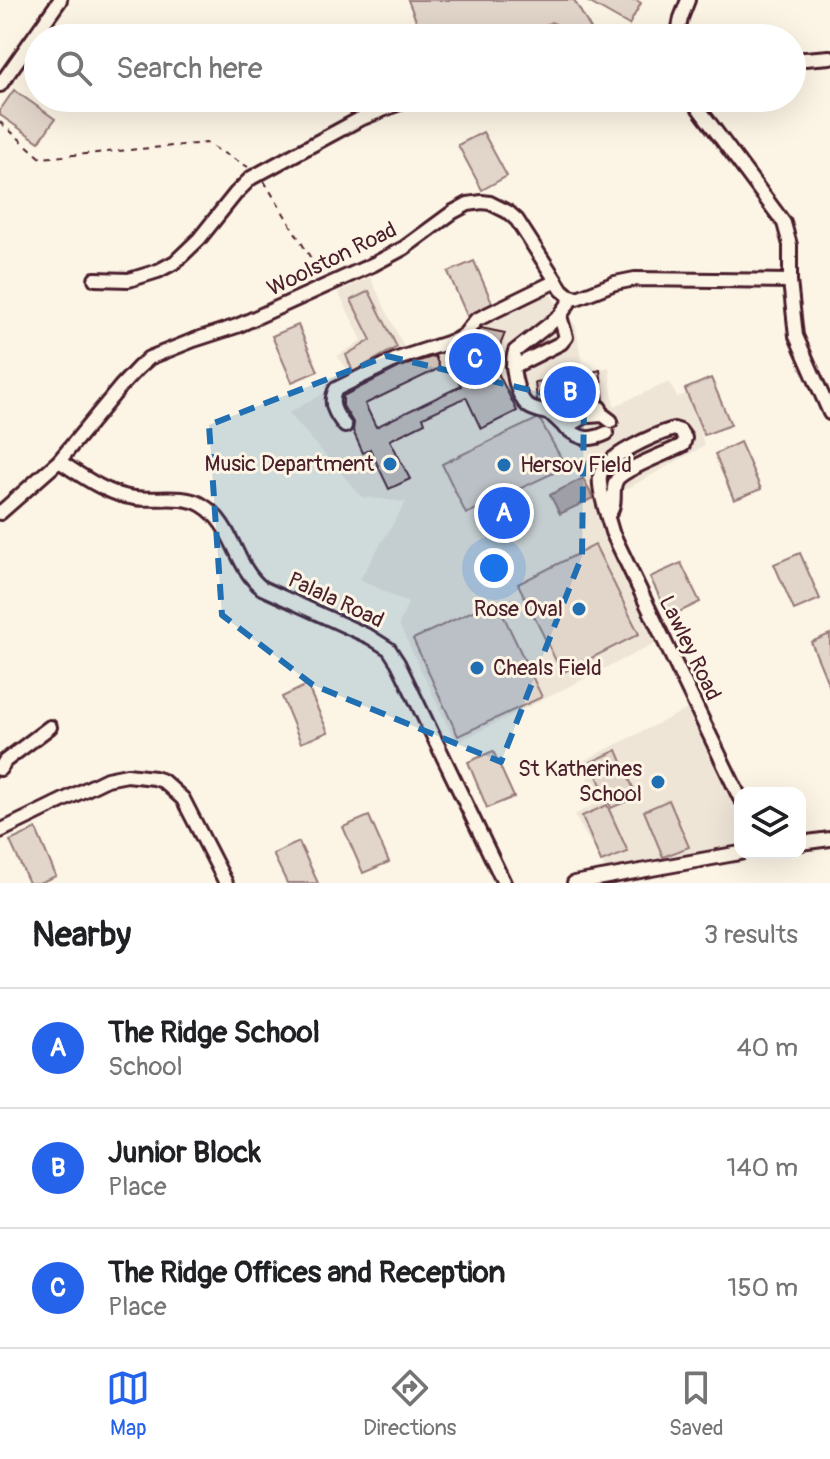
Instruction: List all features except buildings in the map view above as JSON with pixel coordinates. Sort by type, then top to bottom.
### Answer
[{"type":"street","points":[[43,24],[60,0]]},
{"type":"street","points":[[680,24],[688,0]]},
{"type":"street","points":[[0,85],[24,51]]},
{"type":"street","points":[[806,59],[830,57]]},
{"type":"street","points":[[95,279],[129,280],[175,262],[199,239],[241,187],[259,173],[378,112]]},
{"type":"street","points":[[701,112],[784,223],[790,245],[796,336],[824,387],[830,413]]},
{"type":"street","name":"Woolston Road","points":[[0,513],[59,461],[121,386],[149,358],[237,326],[327,287],[404,248],[460,207],[482,202],[500,208],[517,220],[562,290],[572,298]]},
{"type":"street","points":[[586,414],[603,415],[609,427],[590,440],[565,428],[554,416],[526,404],[514,376],[515,351],[560,316],[572,298],[635,279],[790,281]]},
{"type":"street","points":[[345,426],[333,407],[336,389],[397,359],[456,340],[476,320],[556,281]]},
{"type":"street","points":[[513,367],[561,343],[566,337],[560,316]]},
{"type":"street","points":[[565,428],[600,408]]},
{"type":"street","name":"Lawley Road","points":[[608,515],[612,512],[617,478],[683,445],[685,438],[680,431],[671,430],[625,451],[606,465],[600,474],[604,506],[612,532],[735,787]]},
{"type":"street","name":"Palala Road","points":[[59,461],[119,495],[151,500],[189,500],[203,506],[223,524],[249,574],[262,588],[370,637],[389,649],[504,883]]},
{"type":"street","points":[[0,769],[5,761],[50,727]]},
{"type":"street","points":[[1,827],[107,779],[127,775],[154,778],[163,781],[183,799],[226,883]]},
{"type":"street","points":[[806,842],[830,839]]},
{"type":"street","points":[[574,883],[734,854]]},
{"type":"path","points":[[0,122],[41,158],[206,143],[259,173],[327,287]]},
{"type":"highlighted area","points":[[387,356],[584,403],[582,556],[501,762],[313,685],[222,615],[209,425]]},
{"type":"shaded area","points":[[408,0],[574,0],[588,24],[551,22],[417,24]]},
{"type":"shaded area","points":[[585,0],[636,0],[641,3],[627,24]]},
{"type":"shaded area","points":[[14,90],[24,97],[24,112],[45,112],[55,119],[39,142],[0,115],[0,110]]},
{"type":"shaded area","points":[[483,132],[507,176],[482,190],[458,145]]},
{"type":"shaded area","points":[[474,261],[494,307],[468,318],[448,272]]},
{"type":"shaded area","points":[[370,277],[405,349],[468,325],[468,317],[540,282],[576,326],[583,373],[609,367],[614,406],[669,382],[677,397],[691,393],[704,446],[623,491],[621,510],[597,516],[656,643],[456,743],[399,624],[408,603],[360,579],[406,502],[362,497],[289,413],[352,377],[337,356],[362,340],[338,292]]},
{"type":"shaded area","points":[[369,291],[397,347],[353,372],[346,355],[371,340],[351,300]]},
{"type":"shaded area","points":[[298,325],[318,371],[292,382],[272,336]]},
{"type":"shaded area","points":[[711,378],[731,425],[704,435],[685,389]]},
{"type":"shaded area","name":"Hersov Field","points":[[539,418],[566,467],[466,514],[442,464]]},
{"type":"shaded area","points":[[740,442],[761,489],[734,500],[715,454]]},
{"type":"shaded area","points":[[583,478],[593,498],[560,514],[550,495]]},
{"type":"shaded area","name":"Rose Oval","points":[[595,545],[639,634],[562,673],[518,584]]},
{"type":"shaded area","points":[[800,553],[820,599],[794,610],[774,564]]},
{"type":"shaded area","points":[[681,563],[700,602],[669,617],[650,577]]},
{"type":"shaded area","name":"Cheals Field","points":[[496,600],[542,697],[458,736],[413,639]]},
{"type":"shaded area","points":[[830,634],[830,688],[811,642]]},
{"type":"shaded area","points":[[307,685],[328,732],[301,743],[282,697]]},
{"type":"shaded area","name":"St Katherines School","points":[[687,709],[734,798],[734,850],[611,872],[605,868],[574,815],[600,801],[579,763]]},
{"type":"shaded area","points":[[617,750],[637,797],[611,808],[591,762]]},
{"type":"shaded area","points":[[493,751],[514,797],[487,808],[468,762]]},
{"type":"shaded area","points":[[669,800],[689,847],[663,857],[644,811]]},
{"type":"shaded area","points":[[607,805],[628,852],[601,862],[582,816]]},
{"type":"shaded area","points":[[369,816],[389,862],[363,873],[343,827]]},
{"type":"shaded area","points":[[36,829],[56,876],[39,883],[29,883],[10,841]]},
{"type":"shaded area","points":[[299,842],[318,883],[287,883],[273,854]]},
{"type":"place","name":"The Ridge Offices and Reception","points":[[475,359]]},
{"type":"place","name":"Junior Block","points":[[570,392]]},
{"type":"place","name":"Music Department","points":[[390,464]]},
{"type":"place","name":"Hersov Field","points":[[504,465]]},
{"type":"place","name":"The Ridge School","points":[[504,513]]},
{"type":"place","name":"Rose Oval","points":[[579,609]]},
{"type":"place","name":"Cheals Field","points":[[477,668]]},
{"type":"place","name":"St Katherines School","points":[[658,782]]}]
